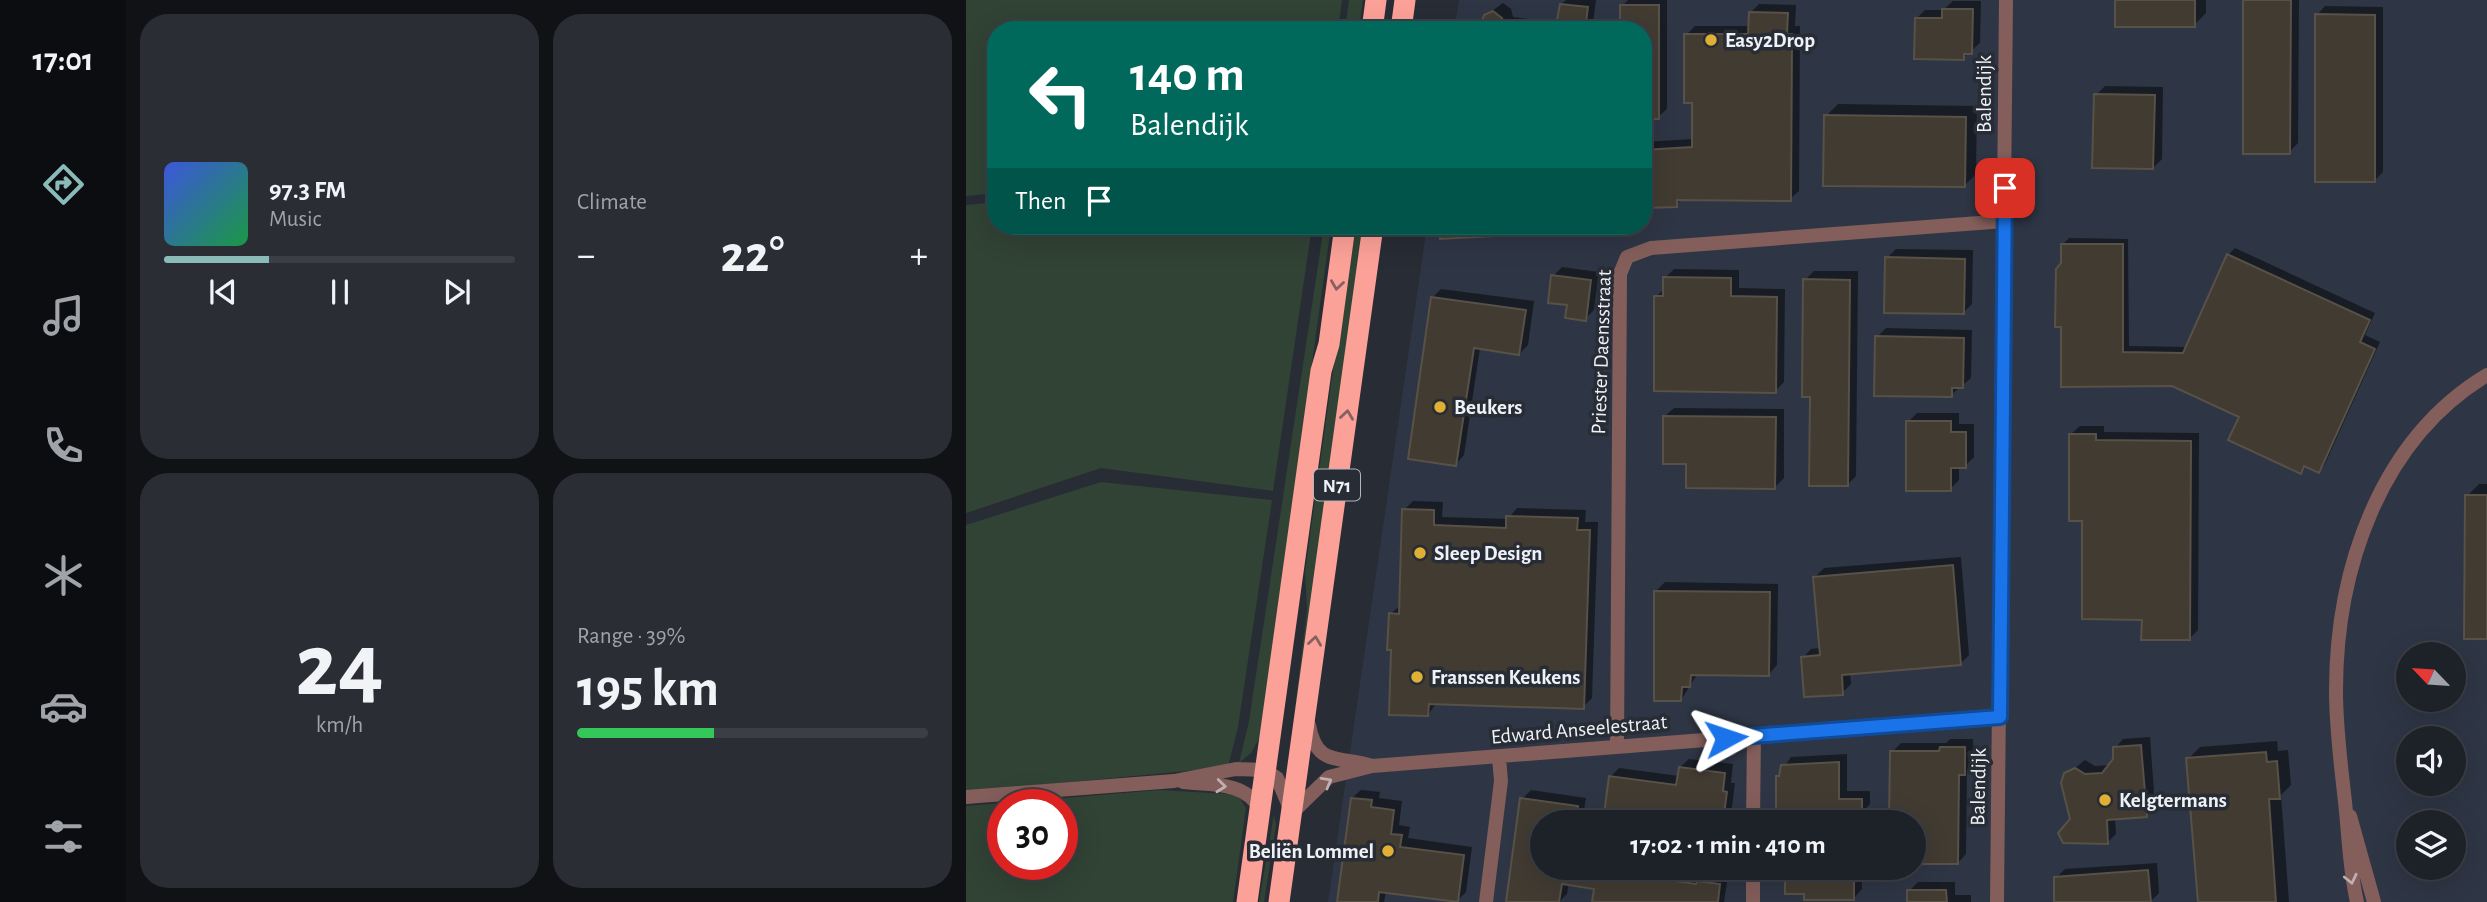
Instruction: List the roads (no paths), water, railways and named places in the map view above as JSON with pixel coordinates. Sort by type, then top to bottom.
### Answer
[{"type":"highway","points":[[1373,21],[1376,0]]},
{"type":"highway","points":[[1402,21],[1405,0]]},
{"type":"highway","name":"N71","points":[[1247,902],[1344,235]]},
{"type":"highway","name":"N71","points":[[1279,902],[1372,235]]},
{"type":"street","name":"Balendijk","points":[[1997,902],[2006,0]]},
{"type":"street","name":"Priester Daensstraat","points":[[1617,747],[1620,274],[1627,257],[1651,248],[2005,221]]},
{"type":"street","points":[[2357,902],[2348,866],[2336,691],[2341,616],[2359,543],[2378,497],[2404,453],[2435,415],[2487,375]]},
{"type":"street","name":"Edward Anseelestraat","points":[[1306,708],[1312,741],[1319,752],[1329,758],[1372,766]]},
{"type":"street","name":"Edward Anseelestraat","points":[[1292,813],[1329,778],[1372,766],[2000,717]]},
{"type":"street","points":[[1754,735],[1754,810]]},
{"type":"street","points":[[1236,769],[1256,759],[1270,737]]},
{"type":"street","points":[[1486,902],[1501,782],[1499,757]]},
{"type":"street","points":[[966,797],[1174,781],[1236,769],[1265,770],[1277,778],[1292,813]]},
{"type":"street","points":[[1174,781],[1232,787],[1246,792],[1260,809]]},
{"type":"street","points":[[2346,807],[2355,830],[2374,902]]},
{"type":"street","points":[[1753,880],[1753,902]]},
{"type":"place","name":"Easy2Drop","points":[[1711,40]]},
{"type":"place","name":"Beukers","points":[[1440,407]]},
{"type":"place","name":"Sleep Design","points":[[1420,553]]},
{"type":"place","name":"Franssen Keukens","points":[[1417,677]]},
{"type":"place","name":"Kelgtermans","points":[[2105,800]]},
{"type":"place","name":"Beliën Lommel","points":[[1388,851]]}]
